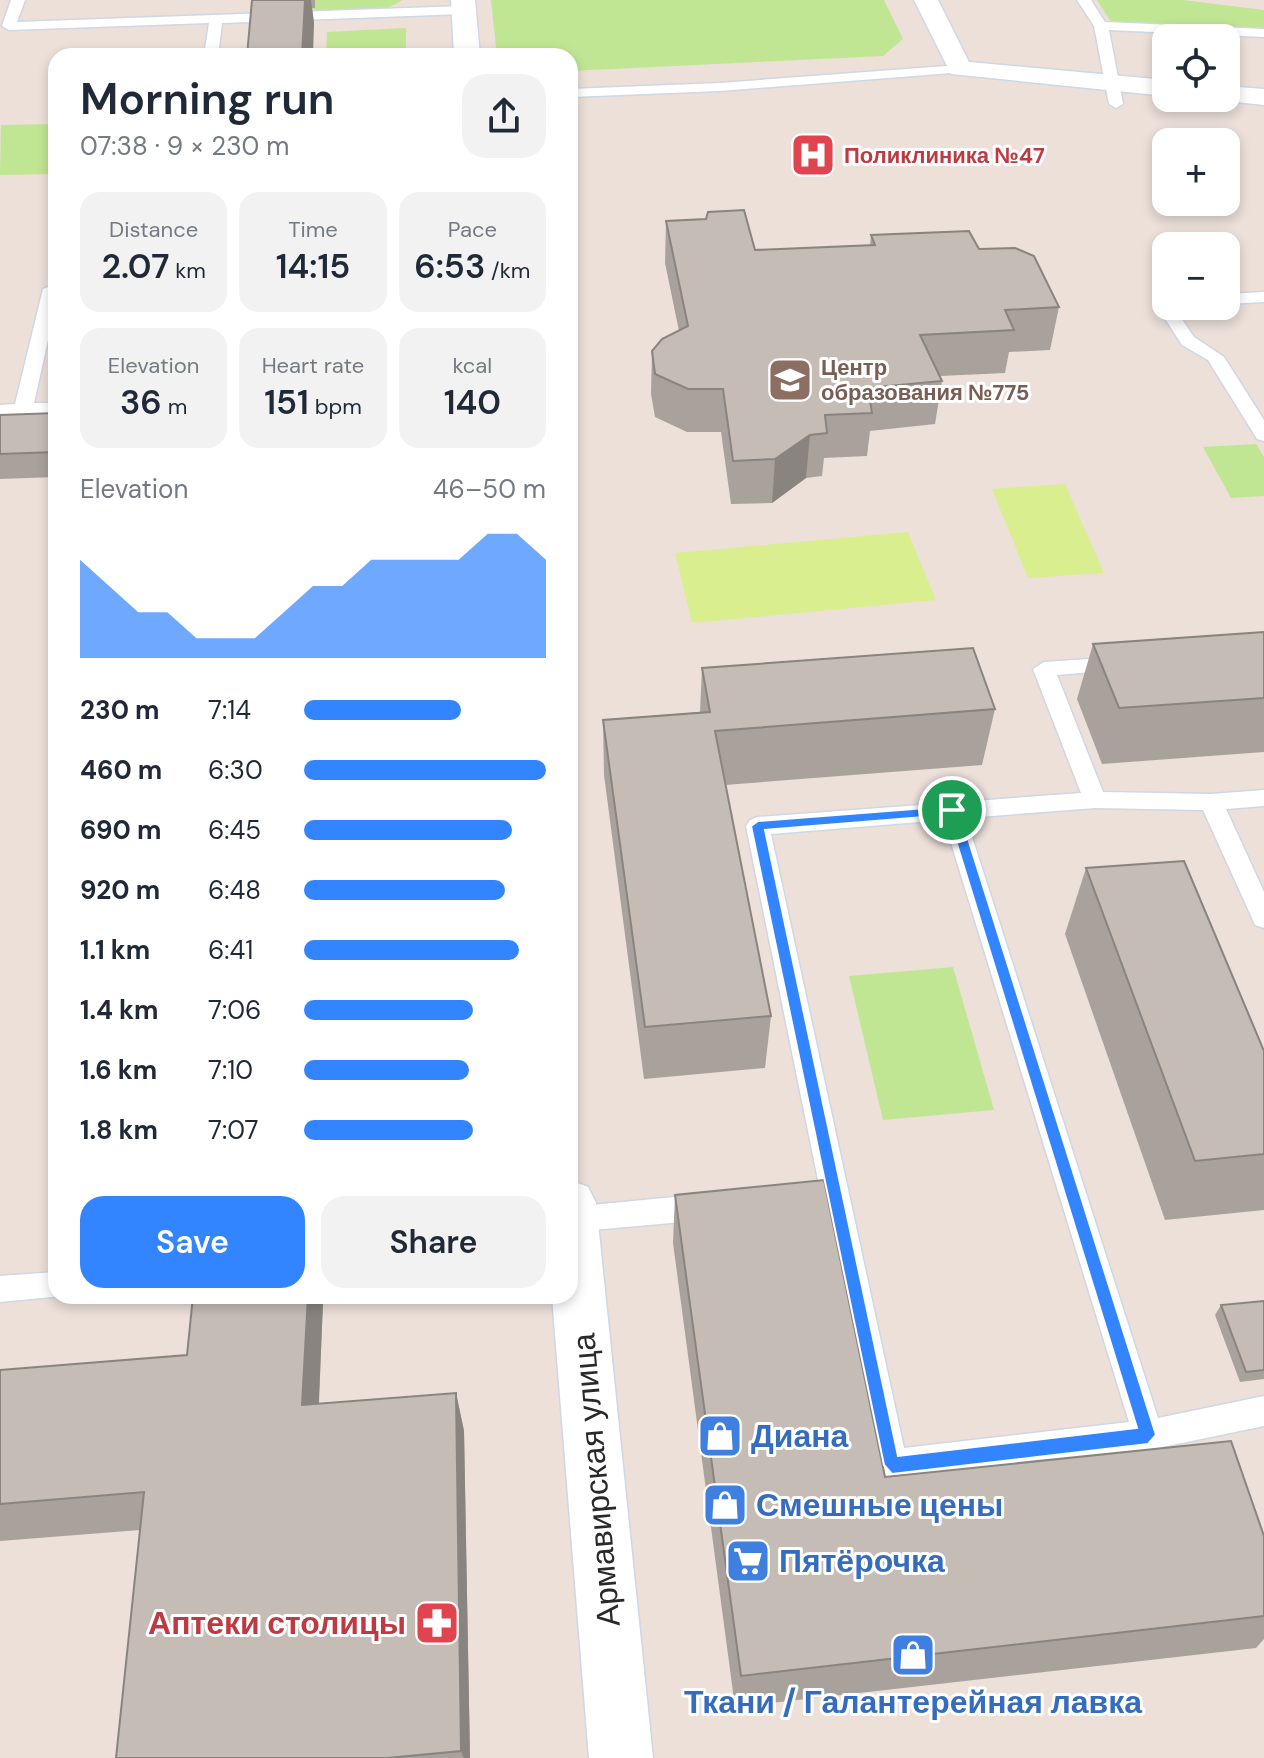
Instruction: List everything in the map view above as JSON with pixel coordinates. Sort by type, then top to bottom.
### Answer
[{"type":"street","points":[[926,0],[960,69],[1114,93],[1152,89]]},
{"type":"street","points":[[463,5],[466,48]]},
{"type":"street","points":[[1240,95],[1264,97]]},
{"type":"street","name":"Армавирская улица","points":[[578,1301],[621,1758]]},
{"type":"lane","points":[[18,0],[9,26],[463,5]]},
{"type":"lane","points":[[1084,0],[1101,26],[1114,93]]},
{"type":"lane","points":[[212,48],[216,18]]},
{"type":"lane","points":[[1101,26],[1264,33]]},
{"type":"lane","points":[[578,93],[720,87],[960,69]]},
{"type":"lane","points":[[1240,298],[1264,297]]},
{"type":"lane","points":[[23,410],[48,302]]},
{"type":"lane","points":[[1174,320],[1188,341],[1215,357],[1264,435]]},
{"type":"lane","points":[[0,410],[48,408]]},
{"type":"lane","points":[[1095,800],[1044,669],[1138,662]]},
{"type":"lane","points":[[1264,798],[1211,802],[1095,800],[758,826],[892,1465],[1148,1435],[1264,1411]]},
{"type":"lane","points":[[1211,802],[1264,918]]},
{"type":"lane","points":[[952,810],[1148,1435]]},
{"type":"lane","points":[[804,1197],[835,1194]]},
{"type":"lane","points":[[578,1226],[727,1205]]},
{"type":"lane","points":[[0,1289],[48,1286]]},
{"type":"green space","points":[[273,0],[402,0],[389,7],[357,13],[321,10]]},
{"type":"green space","points":[[491,0],[884,0],[903,39],[883,56],[578,71],[578,48],[496,48]]},
{"type":"green space","points":[[1097,0],[1183,0],[1264,10],[1264,29],[1240,28],[1240,24],[1111,22]]},
{"type":"green space","points":[[406,28],[406,48],[326,48],[327,32]]},
{"type":"green space","points":[[48,124],[48,174],[0,175],[1,125]]},
{"type":"green space","points":[[1256,444],[1264,457],[1264,496],[1231,498],[1203,447]]},
{"type":"green space","points":[[1065,484],[1104,573],[1028,578],[992,489]]},
{"type":"green space","points":[[908,532],[936,600],[692,623],[675,553]]},
{"type":"green space","points":[[953,967],[994,1110],[883,1120],[849,976]]},
{"type":"building","points":[[252,0],[305,0],[302,48],[248,48]]},
{"type":"building","name":"Центр образования №775","points":[[744,210],[755,250],[875,245],[871,235],[969,231],[979,249],[1015,248],[1034,256],[1059,307],[1005,310],[1014,330],[920,335],[942,381],[868,388],[872,413],[825,415],[827,433],[810,435],[775,459],[733,461],[723,389],[688,389],[655,374],[652,351],[662,339],[688,326],[666,221],[706,219],[708,212]]},
{"type":"building","points":[[48,413],[48,452],[0,454],[0,415]]},
{"type":"building","points":[[1264,632],[1264,698],[1119,708],[1093,644]]},
{"type":"building","points":[[973,648],[995,709],[715,731],[771,1016],[645,1027],[603,720],[710,712],[702,668]]},
{"type":"building","points":[[1184,861],[1264,1051],[1264,1154],[1195,1161],[1086,868]]},
{"type":"building","points":[[824,1180],[885,1477],[1231,1441],[1264,1536],[1264,1616],[741,1676],[675,1195]]},
{"type":"building","points":[[1264,1301],[1264,1370],[1246,1372],[1221,1305]]},
{"type":"building","points":[[192,1304],[308,1304],[302,1405],[456,1393],[461,1751],[387,1758],[116,1758],[144,1492],[0,1504],[0,1370],[187,1355]]},
{"type":"place","name":"Поликлиника №47","points":[[813,155]]},
{"type":"place","name":"Центр образования №775","points":[[790,380]]},
{"type":"place","name":"Диана","points":[[720,1436]]},
{"type":"place","name":"Смешные цены","points":[[725,1505]]},
{"type":"place","name":"Пятёрочка","points":[[748,1561]]},
{"type":"place","name":"Аптеки столицы","points":[[437,1623]]},
{"type":"place","name":"Ткани / Галантерейная лавка","points":[[913,1655]]},
{"type":"route","points":[[952,810],[1148,1435],[892,1465],[758,826],[952,810]]}]
